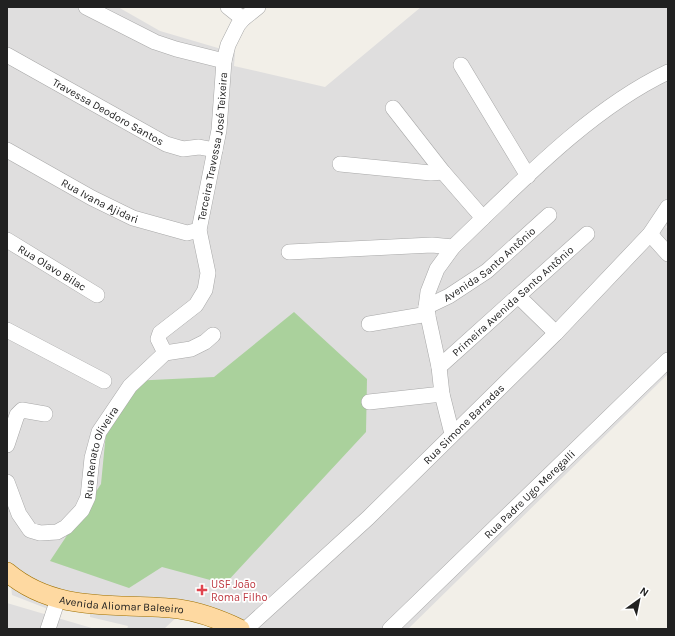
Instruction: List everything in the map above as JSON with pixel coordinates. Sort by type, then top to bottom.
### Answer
[{"type":"main road","name":"Avenida Aliomar Baleeiro","points":[[7,572],[25,585],[58,600],[82,604],[180,609],[206,615],[240,629]]},
{"type":"street","points":[[86,7],[155,42],[176,50],[224,61]]},
{"type":"street","points":[[228,7],[243,19]]},
{"type":"street","name":"Terceira Travessa José Teixeira","points":[[165,353],[158,336],[196,305],[205,290],[208,273],[199,230],[219,130],[224,61],[228,45],[243,19],[258,7]]},
{"type":"street","name":"Travessa Deodoro Santos","points":[[7,54],[166,144],[183,149],[198,147],[215,150]]},
{"type":"street","points":[[461,65],[528,176]]},
{"type":"street","points":[[452,434],[442,394],[427,310],[428,292],[437,269],[453,247],[581,128],[639,86],[668,72]]},
{"type":"street","points":[[393,108],[443,172],[483,218]]},
{"type":"street","name":"Rua Ivana Ajidari","points":[[7,150],[92,198],[133,218],[187,233],[199,230]]},
{"type":"street","points":[[340,164],[431,174],[443,172]]},
{"type":"street","name":"Rua Simone Barradas","points":[[246,629],[368,518],[556,333],[650,234],[668,207]]},
{"type":"street","name":"Avenida Santo Antônio","points":[[369,324],[427,310],[488,272],[549,215]]},
{"type":"street","name":"Primeira Avenida Santo Antônio","points":[[438,367],[587,234]]},
{"type":"street","points":[[650,234],[668,254]]},
{"type":"street","name":"Rua Olavo Bilac","points":[[7,240],[97,295]]},
{"type":"street","points":[[290,252],[432,245],[453,247]]},
{"type":"street","points":[[518,296],[556,333]]},
{"type":"street","points":[[7,330],[104,381]]},
{"type":"street","points":[[165,353],[191,349],[205,342],[213,335]]},
{"type":"street","name":"Rua Renato Oliveira","points":[[7,482],[18,514],[30,530],[40,533],[57,532],[66,527],[82,510],[88,497],[92,458],[99,432],[130,386],[165,353]]},
{"type":"street","name":"Rua Padre Ugo Meregalli","points":[[390,629],[668,360]]},
{"type":"street","points":[[368,402],[442,394]]},
{"type":"street","points":[[7,445],[17,415],[22,410],[46,414]]},
{"type":"street","points":[[48,629],[58,600]]},
{"type":"shaded area","points":[[7,7],[118,7],[160,31],[235,53],[234,66],[325,87],[421,7],[668,7],[668,224],[666,227],[668,229],[668,374],[408,629],[224,629],[181,613],[164,629],[127,629],[128,626],[90,617],[90,611],[57,601],[48,609],[12,595],[7,549]]},
{"type":"shaded area","points":[[7,603],[95,629],[7,629]]},
{"type":"green space","points":[[294,312],[367,379],[366,432],[225,584],[162,567],[129,588],[50,561],[101,484],[108,412],[131,381],[214,377]]},
{"type":"place","name":"USF João Roma Filho","points":[[202,590]]}]
